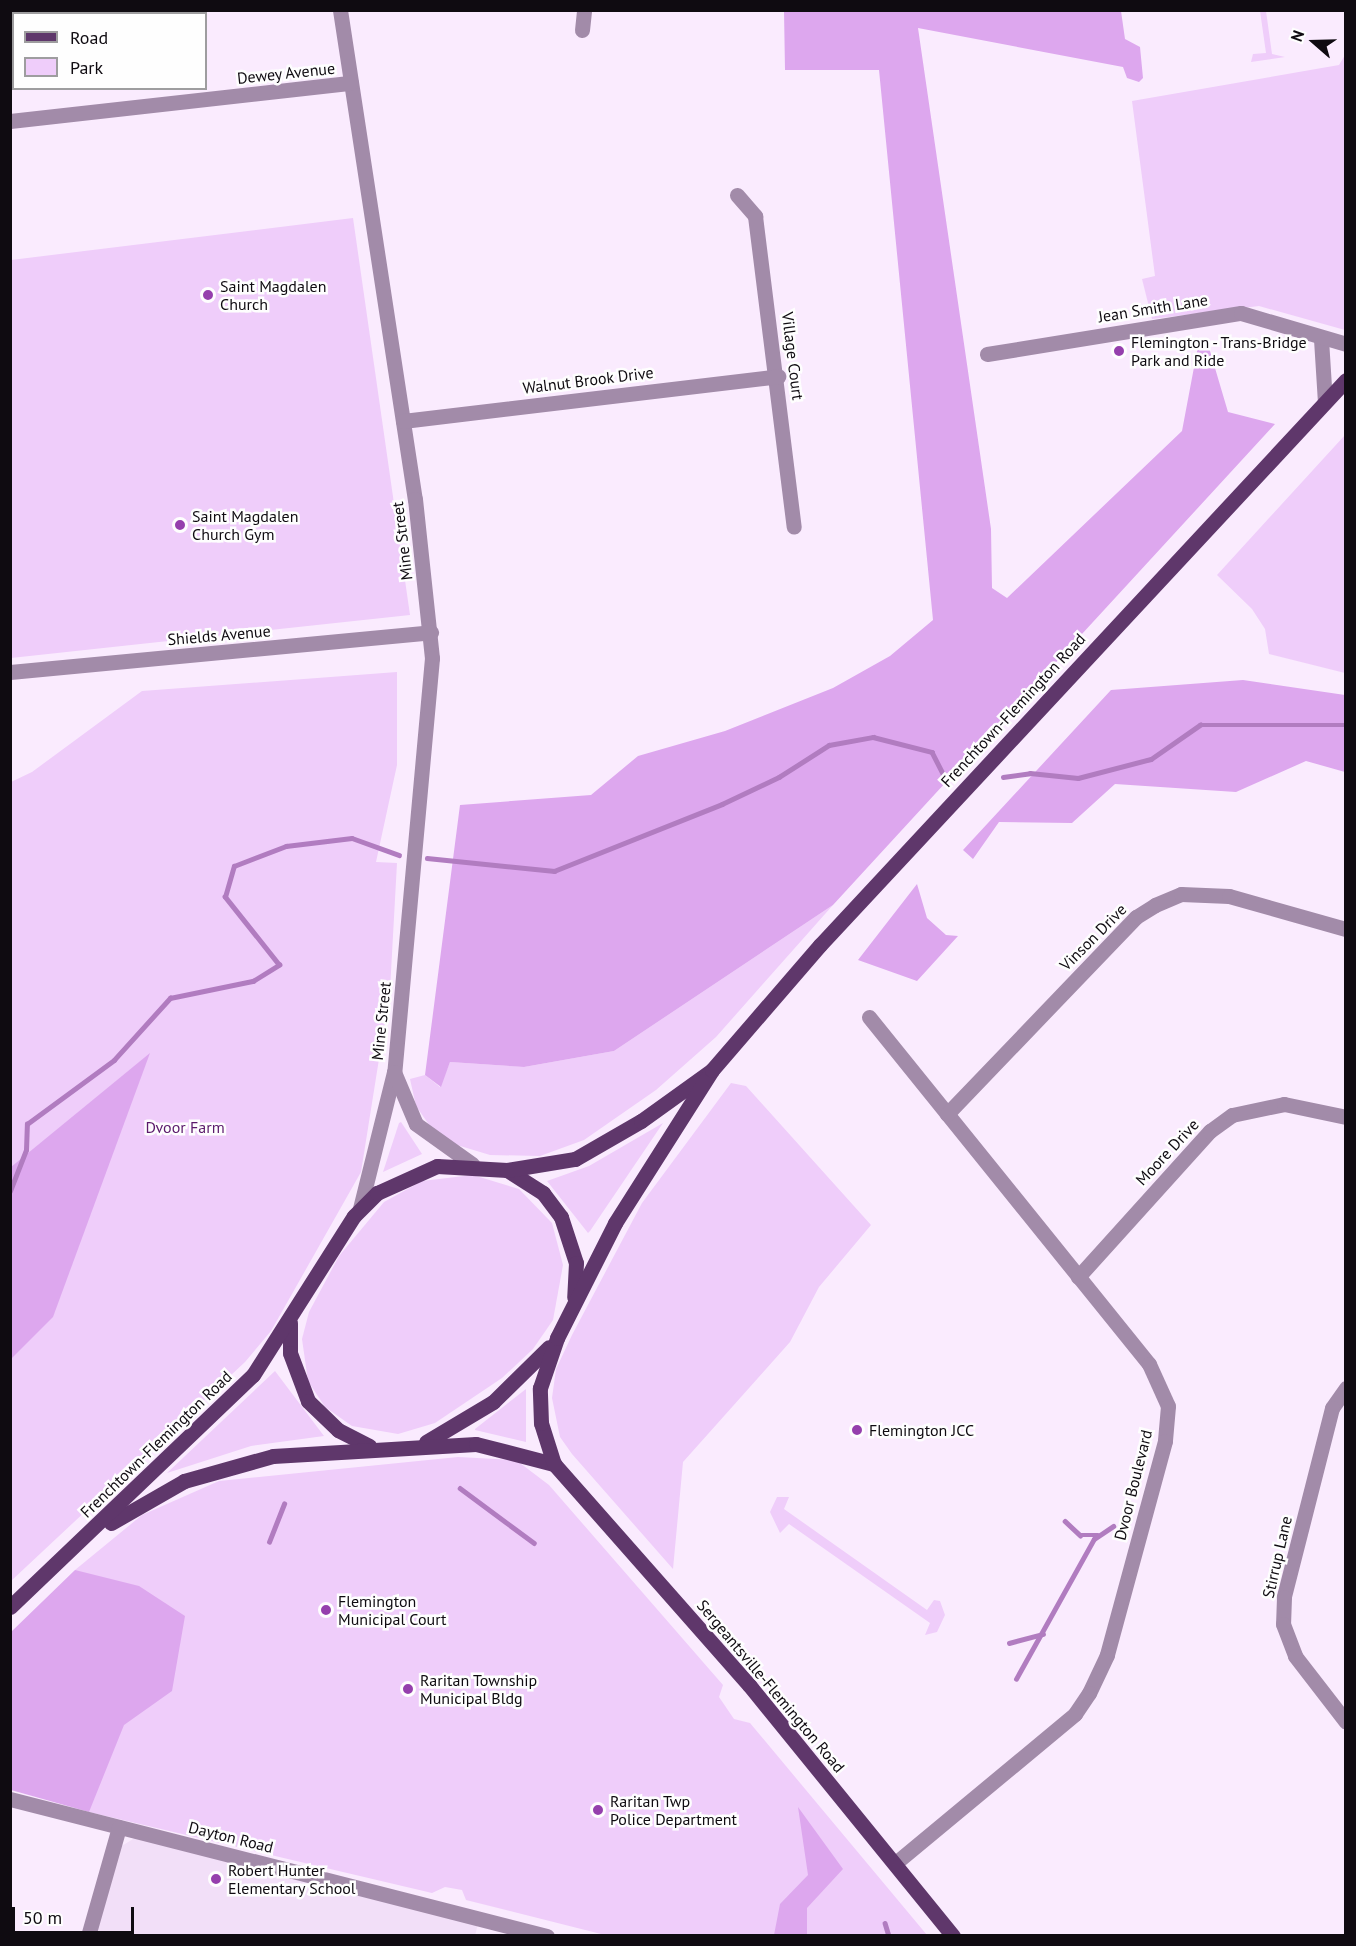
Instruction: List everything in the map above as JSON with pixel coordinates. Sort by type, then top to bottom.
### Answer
[{"type":"main road","name":"Frenchtown-Flemington Road","points":[[557,1338],[633,1191],[712,1070],[820,945],[1346,380]]},
{"type":"main road","name":"Frenchtown-Flemington Road","points":[[10,1608],[228,1401],[290,1323],[360,1208],[415,1172],[472,1164],[507,1170],[575,1159],[641,1121],[712,1070]]},
{"type":"main road","points":[[507,1170],[543,1193],[568,1231],[577,1278],[573,1304]]},
{"type":"main road","points":[[290,1323],[290,1353],[308,1401],[338,1430],[372,1447]]},
{"type":"main road","points":[[421,1445],[493,1402],[557,1338]]},
{"type":"main road","name":"Sergeantsville-Flemington Road","points":[[557,1338],[539,1399],[555,1464],[897,1862],[953,1935]]},
{"type":"main road","name":"Frenchtown-Flemington Road","points":[[86,1538],[184,1481],[230,1466],[372,1447],[421,1445]]},
{"type":"main road","points":[[421,1445],[488,1445],[555,1464]]},
{"type":"street","name":"Mine Street","points":[[340,10],[404,421],[431,632],[415,873],[394,1072],[360,1208]]},
{"type":"street","points":[[582,30],[584,10]]},
{"type":"street","name":"Dewey Avenue","points":[[10,121],[351,83]]},
{"type":"street","name":"Village Court","points":[[738,195],[755,216],[778,376],[794,527]]},
{"type":"street","name":"Jean Smith Lane","points":[[987,354],[1240,313],[1302,327],[1321,339],[1346,344]]},
{"type":"street","points":[[1321,339],[1325,402]]},
{"type":"street","name":"Walnut Brook Drive","points":[[404,421],[778,376]]},
{"type":"street","name":"Shields Avenue","points":[[10,672],[431,632]]},
{"type":"street","name":"Vinson Drive","points":[[947,1114],[1136,917],[1155,905],[1180,894],[1229,896],[1346,929]]},
{"type":"street","name":"Dvoor Boulevard","points":[[869,1017],[1149,1365],[1168,1406],[1165,1441],[1107,1656],[1075,1714],[897,1862]]},
{"type":"street","name":"Mine Street","points":[[394,1072],[416,1124],[472,1164]]},
{"type":"street","name":"Moore Drive","points":[[1078,1276],[1210,1131],[1232,1115],[1284,1104],[1346,1118]]},
{"type":"street","name":"Stirrup Lane","points":[[1346,1388],[1332,1408],[1284,1597],[1283,1624],[1295,1656],[1346,1722]]},
{"type":"street","name":"Dayton Road","points":[[10,1799],[547,1935]]},
{"type":"street","points":[[88,1935],[119,1827]]},
{"type":"shaded area","points":[[784,11],[1121,11],[1125,39],[1140,47],[1143,78],[1139,82],[1127,78],[1123,67],[918,28],[991,529],[992,588],[1007,598],[1182,431],[1198,346],[1207,341],[1228,412],[1275,424],[833,905],[614,1051],[524,1067],[450,1062],[441,1087],[425,1075],[460,805],[591,795],[638,756],[725,731],[833,688],[890,656],[933,620],[879,70],[785,70]]},
{"type":"shaded area","points":[[1243,680],[1345,695],[1345,772],[1306,761],[1236,792],[1115,784],[1072,823],[999,822],[973,859],[963,850],[1111,690]]},
{"type":"shaded area","points":[[917,884],[927,918],[946,935],[958,936],[917,981],[858,960]]},
{"type":"shaded area","points":[[150,1053],[53,1317],[11,1359],[11,1167]]},
{"type":"shaded area","points":[[75,1570],[139,1586],[185,1616],[172,1691],[124,1725],[89,1812],[11,1790],[11,1632]]},
{"type":"shaded area","points":[[798,1807],[843,1869],[807,1908],[807,1935],[774,1935],[780,1904],[808,1875]]},
{"type":"shaded area","name":"Robert Hunter Elementary School","points":[[143,1833],[479,1919],[475,1936],[94,1936],[120,1847]]},
{"type":"green space","points":[[1260,11],[1266,11],[1272,54],[1285,57],[1251,62],[1253,54],[1266,53]]},
{"type":"green space","points":[[1345,55],[1345,330],[1259,306],[1152,319],[1142,279],[1155,276],[1132,101],[1339,65]]},
{"type":"green space","points":[[353,218],[410,615],[11,658],[11,260]]},
{"type":"green space","points":[[1345,435],[1345,673],[1269,654],[1265,629],[1252,609],[1217,575]]},
{"type":"green space","name":"Dvoor Farm","points":[[397,672],[397,765],[376,862],[397,863],[390,990],[361,1172],[271,1331],[245,1362],[11,1581],[11,782],[32,772],[142,691]]},
{"type":"green space","points":[[833,905],[716,1037],[656,1090],[584,1140],[540,1156],[490,1155],[457,1145],[432,1129],[416,1106],[410,1079],[425,1075],[440,1087],[450,1062],[524,1067],[614,1051]]},
{"type":"green space","points":[[731,1083],[746,1086],[871,1225],[819,1287],[790,1342],[683,1462],[673,1569],[572,1454],[560,1437],[552,1398],[556,1369],[642,1203]]},
{"type":"green space","points":[[401,1122],[422,1154],[383,1172],[399,1123]]},
{"type":"green space","points":[[663,1123],[588,1233],[547,1181],[589,1166]]},
{"type":"green space","points":[[473,1175],[519,1189],[552,1223],[563,1265],[553,1320],[533,1349],[502,1378],[435,1423],[398,1434],[352,1426],[325,1407],[308,1381],[302,1339],[309,1312],[339,1256],[384,1202],[422,1181]]},
{"type":"green space","points":[[275,1371],[324,1436],[251,1446],[167,1473]]},
{"type":"green space","points":[[526,1389],[526,1442],[475,1430],[475,1429]]},
{"type":"green space","points":[[458,1457],[516,1460],[549,1485],[723,1685],[719,1697],[734,1719],[750,1723],[927,1935],[605,1935],[466,1900],[462,1890],[445,1887],[432,1893],[89,1812],[75,1570],[142,1515],[219,1481]]},
{"type":"green space","points":[[777,1497],[789,1497],[784,1509],[927,1610],[934,1600],[940,1601],[945,1615],[937,1632],[925,1635],[930,1623],[789,1524],[780,1533],[770,1512]]},
{"type":"waterway","points":[[1003,777],[1030,773],[1078,778],[1151,759],[1200,725],[1346,725]]},
{"type":"waterway","points":[[427,858],[554,871],[722,804],[779,777],[829,745],[873,737],[932,752],[946,780]]},
{"type":"waterway","points":[[10,1191],[26,1150],[27,1124],[114,1060],[170,998],[253,981],[279,965],[225,897],[234,866],[286,846],[352,838],[399,855]]},
{"type":"waterway","points":[[460,1488],[534,1543]]},
{"type":"waterway","points":[[269,1542],[284,1504]]},
{"type":"waterway","points":[[1065,1521],[1080,1535],[1098,1535]]},
{"type":"waterway","points":[[1016,1679],[1094,1539],[1113,1526]]},
{"type":"waterway","points":[[1009,1643],[1043,1634]]},
{"type":"waterway","points":[[885,1923],[889,1936]]},
{"type":"place","name":"Saint Magdalen Church","points":[[208,295]]},
{"type":"place","name":"Flemington - Trans-Bridge Park and Ride","points":[[1119,351]]},
{"type":"place","name":"Saint Magdalen Church Gym","points":[[180,525]]},
{"type":"place","name":"Flemington JCC","points":[[857,1430]]},
{"type":"place","name":"Flemington Municipal Court","points":[[326,1610]]},
{"type":"place","name":"Raritan Township Municipal Bldg","points":[[408,1689]]},
{"type":"place","name":"Raritan Twp Police Department","points":[[598,1810]]},
{"type":"place","name":"Robert Hunter Elementary School","points":[[216,1879]]}]
